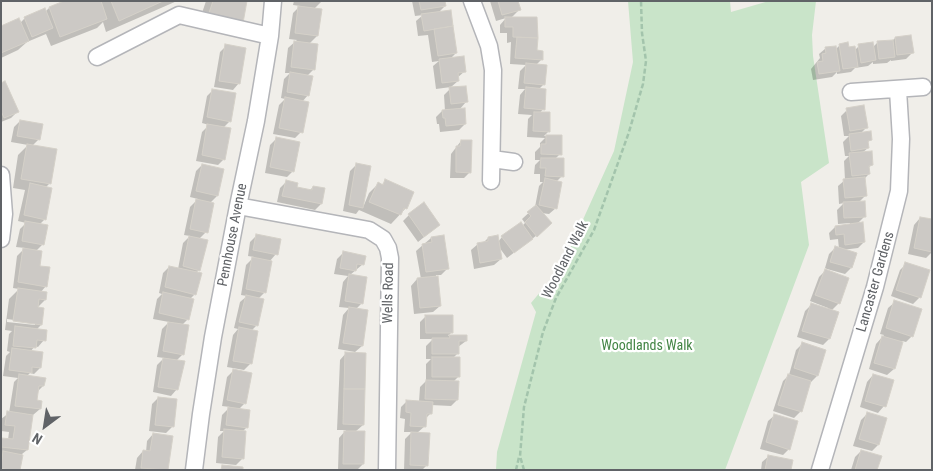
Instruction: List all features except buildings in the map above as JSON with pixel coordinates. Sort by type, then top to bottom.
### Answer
[{"type":"street","name":"Pennhouse Avenue","points":[[194,470],[212,347],[256,121],[270,36],[273,1]]},
{"type":"street","points":[[472,1],[483,28],[492,60],[492,159],[490,180]]},
{"type":"street","points":[[97,57],[179,15],[270,36]]},
{"type":"street","points":[[851,92],[923,87]]},
{"type":"street","name":"Lancaster Gardens","points":[[820,470],[875,287],[899,191],[901,140],[898,90]]},
{"type":"street","points":[[492,159],[514,162]]},
{"type":"street","points":[[1,175],[4,214],[1,239]]},
{"type":"street","name":"Wells Road","points":[[238,206],[369,230],[383,239],[388,248],[390,258],[387,470]]},
{"type":"path","name":"Woodland Walk","points":[[524,470],[520,456],[524,407],[543,332],[556,298],[594,230],[629,132],[643,84],[646,61],[642,33],[641,1]]},
{"type":"path","points":[[516,470],[520,456]]},
{"type":"green space","name":"Woodlands Walk","points":[[628,1],[730,1],[731,12],[769,1],[816,1],[812,35],[813,56],[829,163],[801,182],[809,245],[725,470],[496,470],[497,452],[536,312],[531,303],[562,266],[614,151],[633,62]]}]
